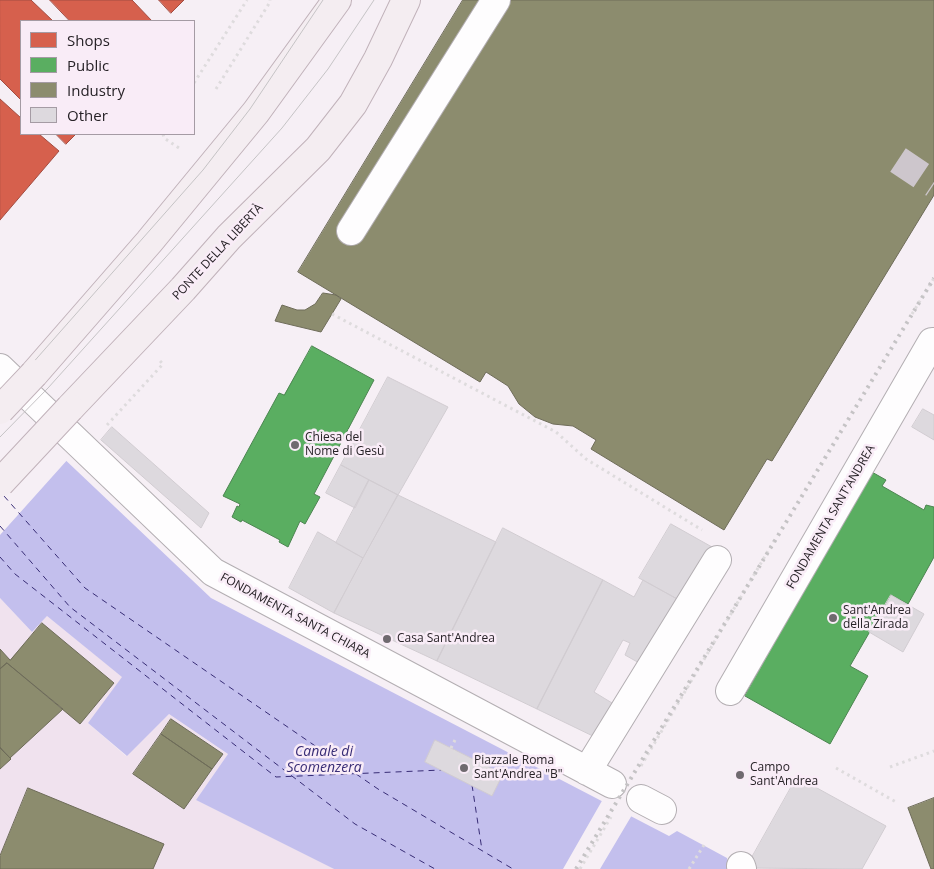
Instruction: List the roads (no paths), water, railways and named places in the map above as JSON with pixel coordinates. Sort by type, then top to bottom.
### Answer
[{"type":"main road","points":[[0,410],[34,374],[149,242],[256,112],[338,0]]},
{"type":"main road","name":"PONTE DELLA LIBERTÀ","points":[[0,483],[183,289],[229,237],[318,149],[353,104],[378,59],[406,0]]},
{"type":"street","points":[[351,231],[496,0]]},
{"type":"street","name":"FONDAMENTA SANT'ANDREA","points":[[730,691],[932,342]]},
{"type":"street","name":"FONDAMENTA SANTA CHIARA","points":[[0,368],[213,572],[587,771],[614,797]]},
{"type":"street","points":[[587,771],[714,547]]},
{"type":"water","name":"Canale di Scomenzera","points":[[0,398],[211,598],[669,836],[677,831],[727,858],[730,869],[334,869],[196,800],[228,754],[169,714],[127,756],[88,723],[122,677],[47,616],[32,632],[0,598]]},
{"type":"tunnel","points":[[898,160],[934,184]]},
{"type":"tram line","points":[[0,400],[203,170],[250,109],[323,0]]},
{"type":"tram line","points":[[0,437],[48,388],[282,128],[328,69],[374,0]]},
{"type":"railway","points":[[576,869],[934,278]]},
{"type":"place","name":"Chiesa del Nome di Gesù","points":[[295,445]]},
{"type":"place","name":"Sant'Andrea della Zirada","points":[[833,618]]},
{"type":"place","name":"Casa Sant'Andrea","points":[[387,639]]},
{"type":"place","name":"Piazzale Roma Sant'Andrea \"B\"","points":[[464,768]]},
{"type":"place","name":"Campo Sant'Andrea","points":[[740,775]]}]
